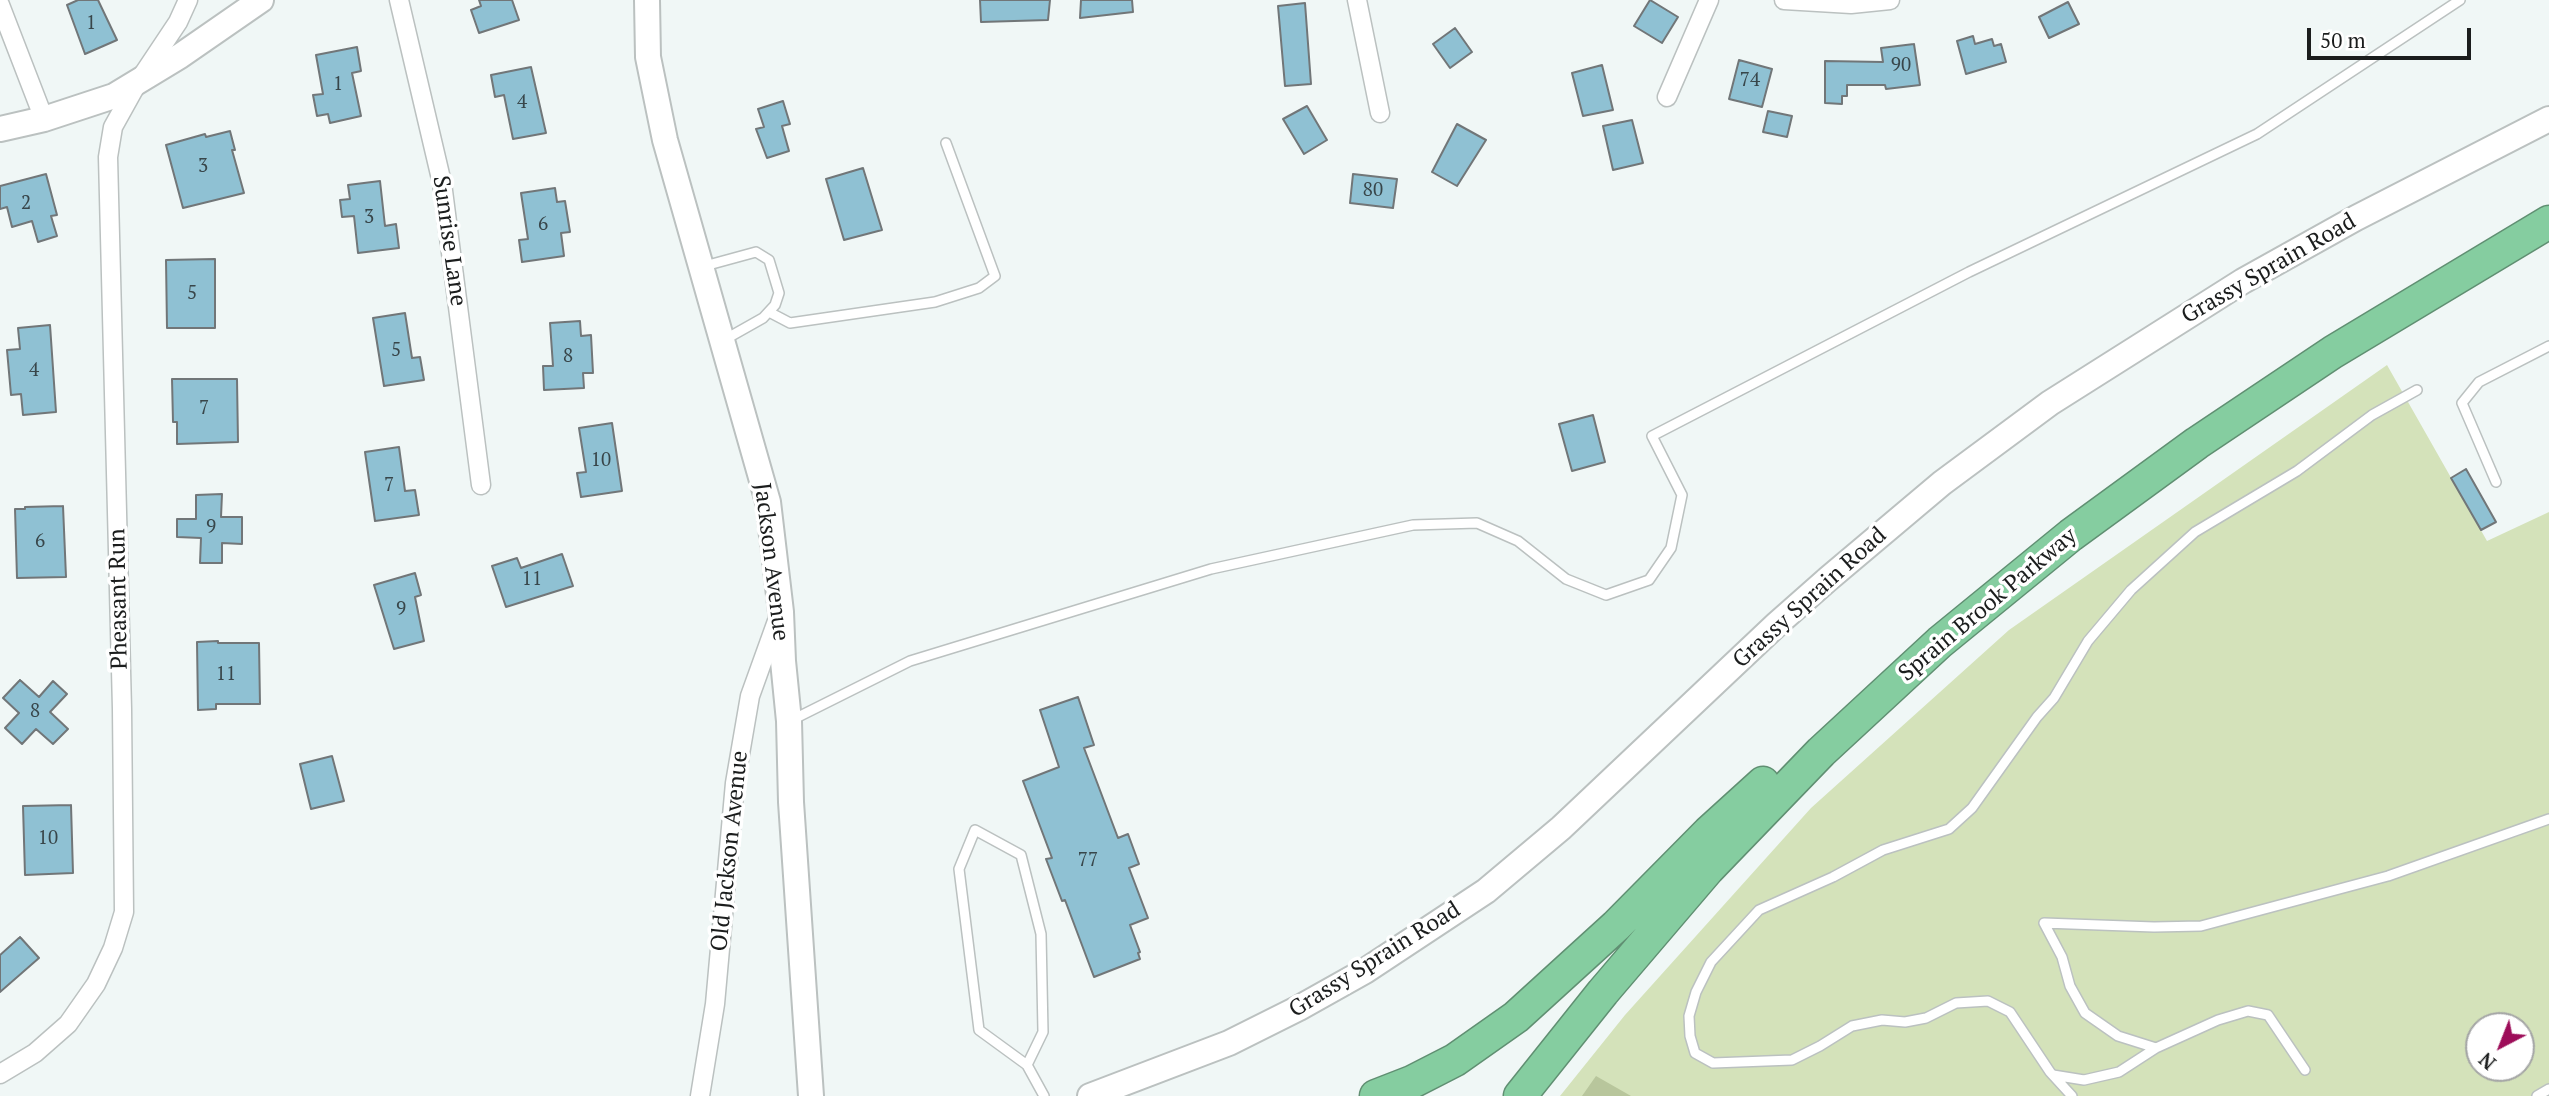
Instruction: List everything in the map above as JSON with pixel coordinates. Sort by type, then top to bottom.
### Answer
[{"type":"highway","name":"Sprain Brook Parkway","points":[[1520,1096],[1628,961],[1708,869],[1821,751],[1940,642],[2071,535],[2197,443],[2333,352],[2549,222]]},
{"type":"highway","points":[[1376,1096],[1412,1082],[1455,1060],[1516,1017],[1597,944],[1743,800],[1784,764],[1940,642]]},
{"type":"street","name":"Pheasant Run","points":[[0,1074],[35,1053],[68,1024],[96,984],[113,948],[124,912],[122,709],[108,158],[113,128],[138,82],[178,22],[188,0]]},
{"type":"street","points":[[0,129],[44,119],[114,96],[180,57],[261,0]]},
{"type":"street","name":"Sunrise Lane","points":[[399,0],[442,183],[481,485]]},
{"type":"street","name":"Jackson Avenue","points":[[647,0],[648,57],[665,140],[768,502],[781,612],[789,721],[791,802],[811,1096]]},
{"type":"street","points":[[1357,0],[1380,113]]},
{"type":"street","points":[[1667,97],[1709,0]]},
{"type":"street","points":[[1784,0],[1851,4],[1890,0]]},
{"type":"street","points":[[0,5],[44,119]]},
{"type":"street","name":"Grassy Sprain Road","points":[[1090,1096],[1229,1043],[1299,1009],[1365,971],[1486,891],[1561,828],[1828,579],[1942,483],[2050,402],[2243,281],[2356,218],[2549,119]]},
{"type":"street","name":"Old Jackson Avenue","points":[[700,1096],[715,1004],[737,771],[750,696],[781,612]]},
{"type":"lane","points":[[789,721],[910,661],[1212,569],[1413,525],[1477,523],[1518,541],[1566,579],[1605,595],[1649,580],[1671,548],[1682,495],[1652,436],[1969,272],[2257,134],[2460,0]]},
{"type":"lane","points":[[769,312],[790,323],[935,302],[979,288],[995,276],[946,143]]},
{"type":"lane","points":[[701,267],[756,251],[769,260],[779,293],[769,312],[722,341]]},
{"type":"lane","points":[[2496,482],[2462,403],[2479,382],[2549,346]]},
{"type":"lane","points":[[2072,1096],[2053,1075],[2010,1012],[1988,1000],[1956,1003],[1926,1018],[1905,1022],[1882,1020],[1852,1026],[1821,1046],[1792,1060],[1713,1063],[1695,1053],[1690,1036],[1689,1016],[1696,992],[1711,962],[1759,910],[1833,877],[1883,850],[1949,829],[1972,808],[2054,698],[2088,641],[2131,590],[2195,532],[2297,471],[2372,415],[2417,390]]},
{"type":"lane","points":[[2156,1048],[2118,1035],[2085,1013],[2070,986],[2062,957],[2043,923],[2201,926],[2388,876],[2549,819]]},
{"type":"lane","points":[[1027,1065],[1043,1032],[1041,934],[1021,855],[975,831],[959,869],[979,1030],[1027,1065],[1044,1096]]},
{"type":"lane","points":[[2053,1075],[2084,1080],[2119,1072],[2156,1048],[2218,1020],[2248,1011],[2268,1016],[2305,1070]]},
{"type":"lane","points":[[2537,1096],[2549,1089]]},
{"type":"green space","points":[[2387,365],[2487,541],[2549,512],[2549,1096],[1560,1096],[1625,1015],[1811,808],[2009,630]]},
{"type":"green space","points":[[1596,1076],[1631,1096],[1582,1096]]},
{"type":"building","points":[[78,0],[98,0],[117,40],[85,54],[67,5]]},
{"type":"building","points":[[479,0],[512,0],[519,20],[479,33],[471,10],[481,6]]},
{"type":"building","points":[[980,0],[1050,0],[1048,20],[981,22]]},
{"type":"building","points":[[1081,0],[1132,0],[1133,12],[1080,18]]},
{"type":"building","points":[[1650,0],[1678,17],[1662,43],[1634,26]]},
{"type":"building","points":[[2068,2],[2079,24],[2049,38],[2039,17]]},
{"type":"building","points":[[1305,3],[1311,84],[1285,86],[1278,6]]},
{"type":"building","points":[[1455,28],[1472,52],[1450,68],[1433,44]]},
{"type":"building","points":[[1973,36],[1975,44],[1992,39],[1994,46],[2001,44],[2006,62],[1966,74],[1957,41]]},
{"type":"building","points":[[1914,44],[1920,85],[1886,89],[1885,85],[1847,85],[1847,96],[1842,96],[1842,104],[1825,103],[1825,61],[1883,62],[1881,48]]},
{"type":"building","points":[[357,47],[361,71],[352,73],[361,116],[330,123],[328,114],[317,116],[313,95],[323,94],[316,55]]},
{"type":"building","points":[[1739,60],[1772,69],[1762,107],[1729,99]]},
{"type":"building","points":[[1602,65],[1613,110],[1583,116],[1572,73]]},
{"type":"building","points":[[531,67],[546,133],[513,139],[504,95],[495,97],[491,75]]},
{"type":"building","points":[[783,101],[790,124],[782,126],[789,151],[767,158],[756,129],[764,127],[758,109]]},
{"type":"building","points":[[1307,106],[1327,140],[1304,154],[1283,119]]},
{"type":"building","points":[[1768,111],[1792,116],[1787,137],[1763,132]]},
{"type":"building","points":[[1632,120],[1643,163],[1613,170],[1603,126]]},
{"type":"building","points":[[1457,124],[1486,140],[1457,186],[1432,172]]},
{"type":"building","points":[[230,131],[235,150],[232,150],[244,193],[183,208],[166,145],[205,134],[206,137]]},
{"type":"building","points":[[863,168],[882,230],[844,240],[826,179]]},
{"type":"building","points":[[46,174],[57,215],[51,216],[57,236],[38,242],[32,221],[12,227],[7,207],[0,209],[0,186]]},
{"type":"building","points":[[1353,174],[1397,179],[1393,208],[1350,203]]},
{"type":"building","points":[[380,181],[385,226],[396,224],[399,248],[358,253],[354,216],[342,217],[340,200],[350,199],[348,185]]},
{"type":"building","points":[[555,188],[557,202],[565,201],[570,232],[561,233],[564,256],[522,262],[519,240],[528,239],[521,193]]},
{"type":"building","points":[[215,259],[215,328],[167,328],[166,260]]},
{"type":"building","points":[[405,313],[412,358],[420,357],[424,380],[384,386],[373,318]]},
{"type":"building","points":[[580,321],[581,336],[591,335],[593,373],[583,373],[584,388],[544,390],[543,366],[553,366],[550,323]]},
{"type":"building","points":[[50,325],[56,412],[23,415],[21,394],[11,395],[7,350],[20,349],[18,328]]},
{"type":"building","points":[[172,379],[237,379],[238,442],[177,444],[177,422],[173,422]]},
{"type":"building","points":[[1593,415],[1605,462],[1572,471],[1559,424]]},
{"type":"building","points":[[612,423],[622,491],[581,497],[577,473],[586,472],[579,428]]},
{"type":"building","points":[[399,447],[405,491],[415,490],[419,515],[375,521],[365,452]]},
{"type":"building","points":[[2466,469],[2496,522],[2481,530],[2451,478]]},
{"type":"building","points":[[222,494],[221,517],[242,517],[242,544],[222,543],[222,563],[200,563],[201,538],[177,537],[177,519],[196,519],[196,495]]},
{"type":"building","points":[[63,506],[66,577],[17,578],[15,509]]},
{"type":"building","points":[[562,554],[573,586],[506,607],[492,566],[517,558],[521,568]]},
{"type":"building","points":[[415,573],[421,595],[415,597],[424,641],[394,649],[374,585]]},
{"type":"building","points":[[197,642],[259,643],[260,704],[216,704],[216,709],[198,710]]},
{"type":"building","points":[[20,680],[39,697],[53,681],[67,694],[50,712],[68,729],[53,744],[36,729],[22,744],[5,728],[19,713],[3,698]]},
{"type":"building","points":[[1078,697],[1094,745],[1084,748],[1118,838],[1128,834],[1139,864],[1129,868],[1148,918],[1130,925],[1140,959],[1094,977],[1065,900],[1062,901],[1046,859],[1052,858],[1023,781],[1059,767],[1040,710]]},
{"type":"building","points":[[332,756],[344,801],[311,809],[300,764]]},
{"type":"building","points":[[71,805],[73,873],[25,875],[23,806]]},
{"type":"building","points":[[20,937],[39,958],[0,992],[0,955]]}]
